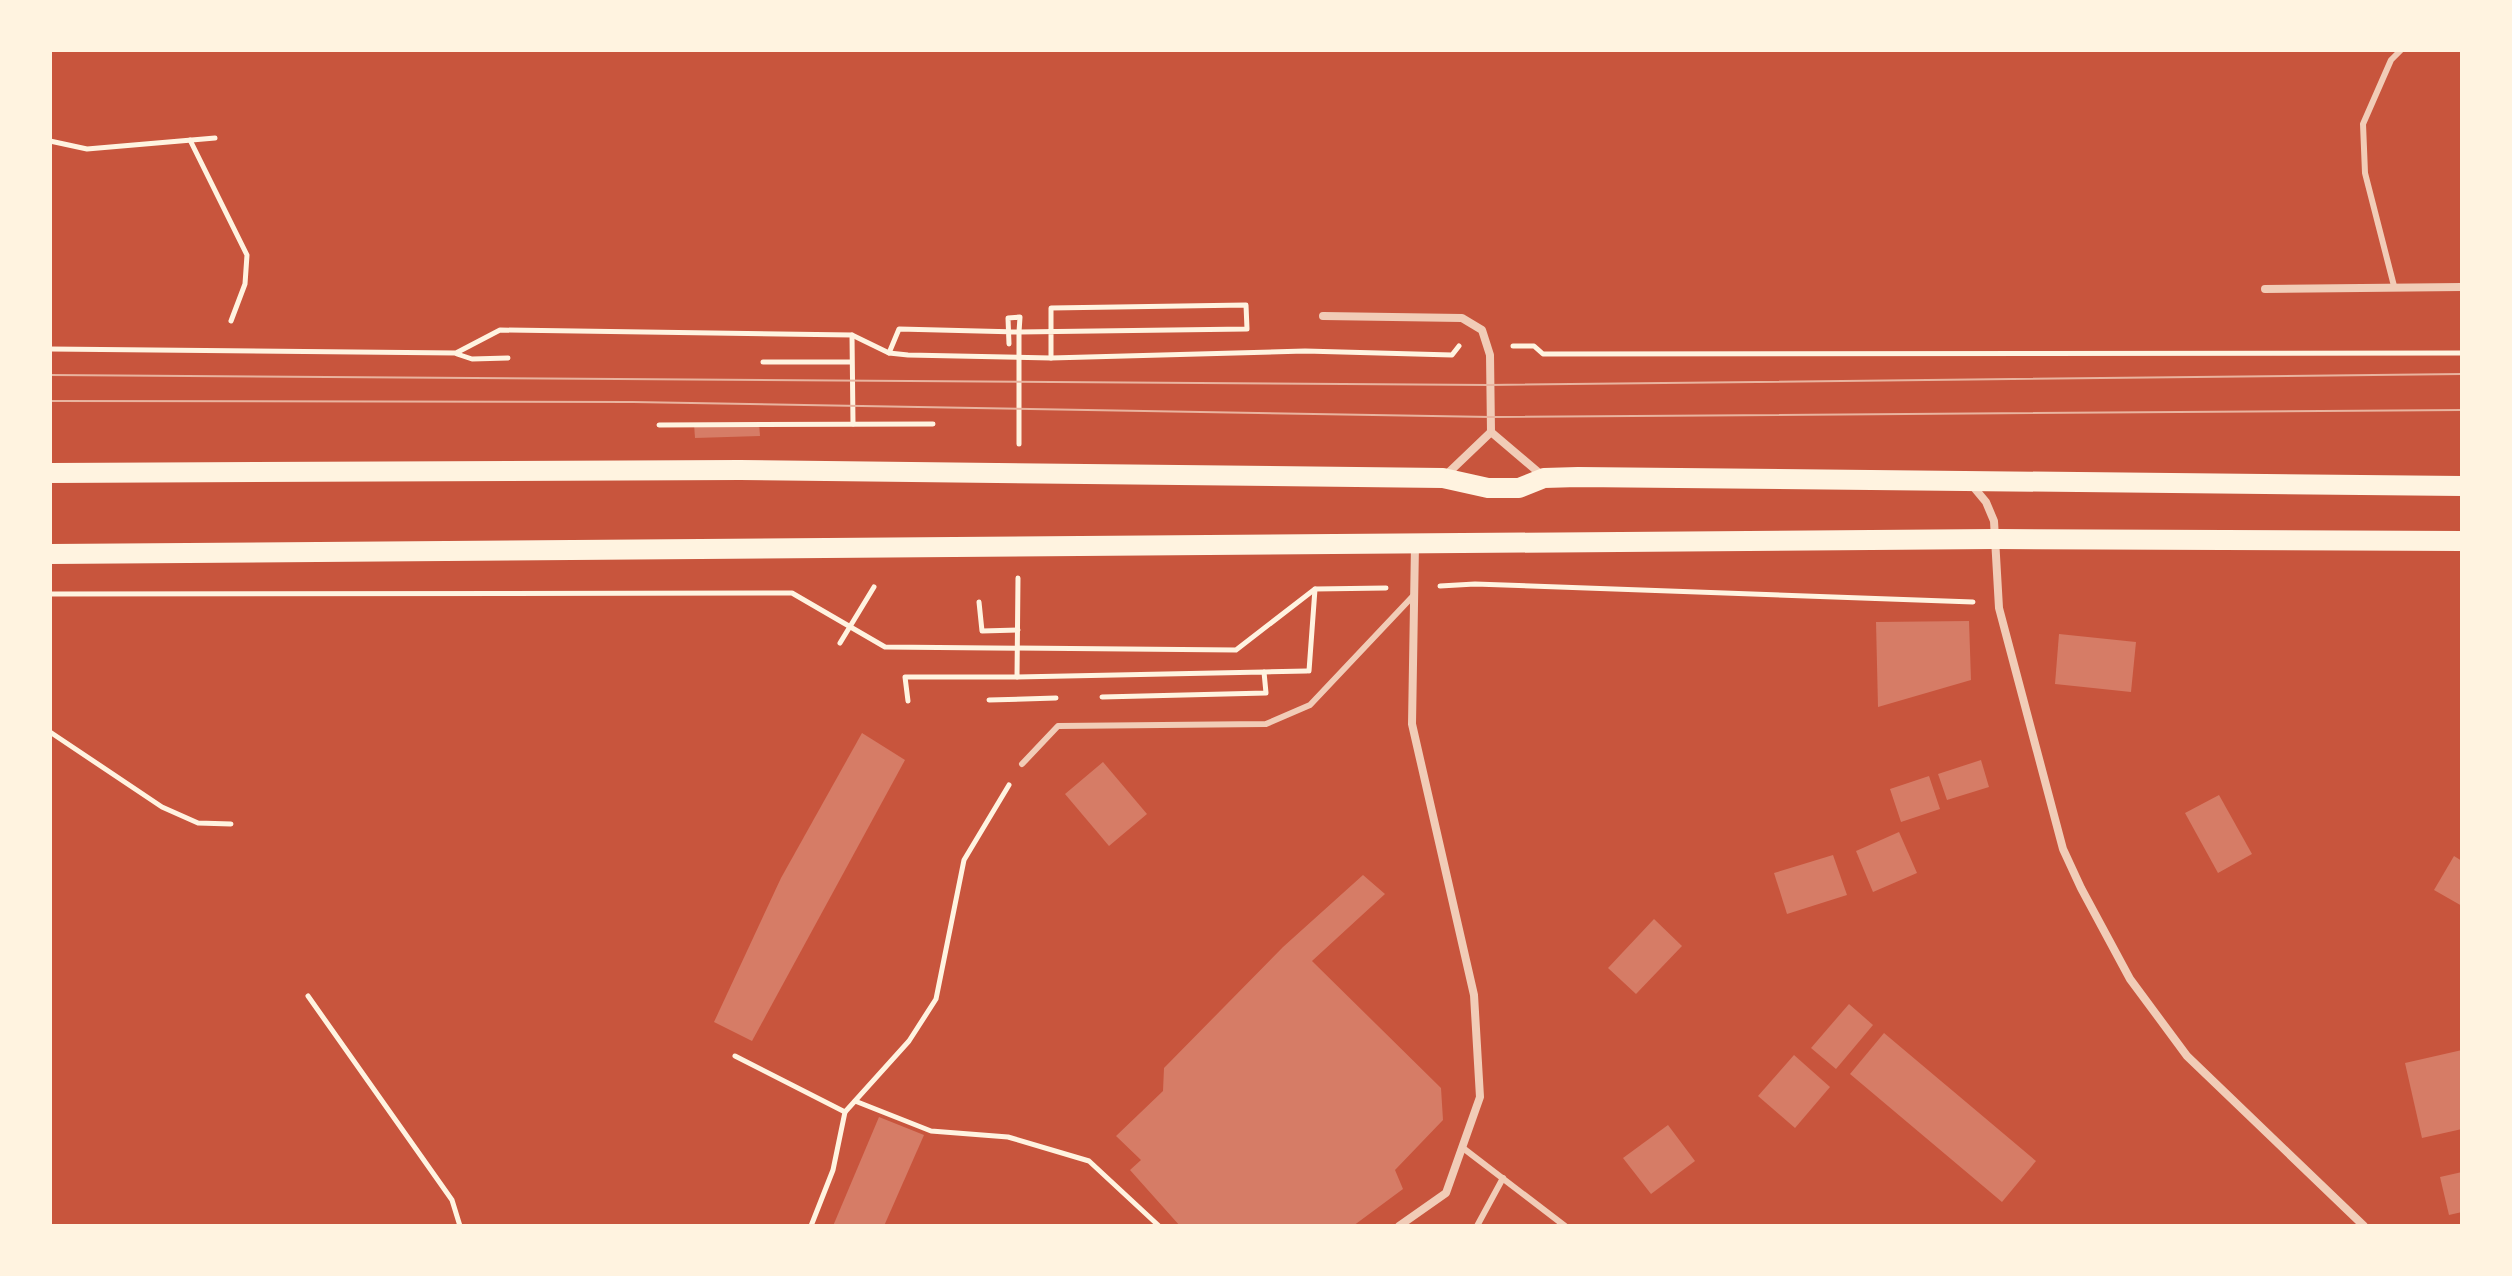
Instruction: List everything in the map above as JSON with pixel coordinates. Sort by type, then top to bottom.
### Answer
[{"type":"main road","points":[[50,473],[740,470],[1443,478],[1488,488],[1519,488],[1544,478],[2462,486]]},
{"type":"main road","points":[[50,554],[1995,539],[2462,541]]},
{"type":"street","points":[[2265,289],[2462,287]]},
{"type":"street","points":[[1323,316],[1462,318],[1482,330],[1490,355],[1491,432],[1443,478]]},
{"type":"street","points":[[1491,432],[1544,478]]},
{"type":"street","points":[[1970,484],[1986,502],[1994,521],[1999,608],[2063,849],[2081,888],[2130,979],[2187,1056],[2364,1226]]},
{"type":"street","points":[[1399,1226],[1446,1193],[1480,1097],[1474,995],[1412,724],[1415,544]]},
{"type":"lane","points":[[2394,286],[2365,173],[2363,124],[2391,60],[2401,50]]},
{"type":"lane","points":[[1022,764],[1058,726],[1266,724],[1291,716],[1310,705],[1413,592]]},
{"type":"lane","points":[[1463,1148],[1565,1226]]},
{"type":"lane","points":[[1477,1226],[1503,1178]]},
{"type":"path","points":[[50,141],[87,149],[215,138]]},
{"type":"path","points":[[190,140],[247,255],[245,284],[231,321]]},
{"type":"path","points":[[1051,308],[1051,358]]},
{"type":"path","points":[[889,353],[899,329],[1019,332],[1020,317],[1008,318],[1009,344]]},
{"type":"path","points":[[456,353],[500,330],[852,335],[889,353],[1051,358],[1305,351],[1452,355],[1461,345]]},
{"type":"path","points":[[852,335],[853,424]]},
{"type":"path","points":[[1534,346],[1543,354],[2462,353]]},
{"type":"path","points":[[50,349],[456,353],[472,359],[508,358]]},
{"type":"path","points":[[763,362],[851,362]]},
{"type":"path","points":[[659,425],[933,424]]},
{"type":"path","points":[[50,594],[792,593],[885,647],[1236,650],[1315,589],[1413,592],[1475,584],[1980,602]]},
{"type":"path","points":[[840,643],[874,587]]},
{"type":"path","points":[[1315,589],[1309,671],[1317,681]]},
{"type":"path","points":[[979,602],[982,631],[1018,630]]},
{"type":"path","points":[[1264,672],[1309,671]]},
{"type":"path","points":[[908,701],[905,677],[1017,677]]},
{"type":"path","points":[[50,732],[162,807],[198,823],[231,824]]},
{"type":"path","points":[[811,1226],[833,1170],[845,1112],[909,1041],[936,999],[964,860],[1022,764]]},
{"type":"path","points":[[308,996],[452,1200],[460,1226]]},
{"type":"path","points":[[735,1056],[845,1112]]},
{"type":"path","points":[[855,1101],[931,1131],[1008,1137],[1089,1161],[1159,1226]]},
{"type":"building","points":[[759,422],[760,436],[695,438],[694,424]]},
{"type":"building","points":[[1969,621],[1971,680],[1878,707],[1876,622]]},
{"type":"building","points":[[2059,634],[2136,642],[2131,692],[2055,684]]},
{"type":"building","points":[[862,733],[905,760],[752,1041],[714,1022],[781,878]]},
{"type":"building","points":[[1981,760],[1989,787],[1947,800],[1938,774]]},
{"type":"building","points":[[1103,762],[1147,814],[1109,846],[1065,794]]},
{"type":"building","points":[[1929,776],[1940,809],[1901,822],[1890,789]]},
{"type":"building","points":[[2219,795],[2252,854],[2218,873],[2185,813]]},
{"type":"building","points":[[1899,832],[1917,873],[1873,892],[1856,851]]},
{"type":"building","points":[[1833,855],[1847,895],[1787,914],[1774,873]]},
{"type":"building","points":[[2454,856],[2462,861],[2462,906],[2434,890]]},
{"type":"building","points":[[1363,875],[1385,894],[1312,961],[1441,1088],[1443,1120],[1395,1170],[1403,1189],[1353,1226],[1180,1226],[1130,1170],[1141,1160],[1116,1136],[1163,1091],[1164,1068],[1283,947]]},
{"type":"building","points":[[1654,919],[1682,946],[1636,994],[1608,968]]},
{"type":"building","points":[[1849,1004],[1873,1025],[1836,1069],[1811,1048]]},
{"type":"building","points":[[1884,1033],[2036,1161],[2002,1202],[1850,1074]]},
{"type":"building","points":[[2462,1050],[2462,1129],[2422,1138],[2405,1063]]},
{"type":"building","points":[[1794,1055],[1830,1087],[1795,1128],[1758,1096]]},
{"type":"building","points":[[879,1117],[924,1135],[884,1226],[833,1226]]},
{"type":"building","points":[[1668,1125],[1695,1161],[1651,1194],[1623,1158]]},
{"type":"building","points":[[2462,1172],[2462,1212],[2449,1215],[2440,1177]]},
{"type":"tram line","points":[[50,375],[1489,385],[2462,374]]},
{"type":"tram line","points":[[50,401],[633,402],[1491,417],[2462,410]]}]
